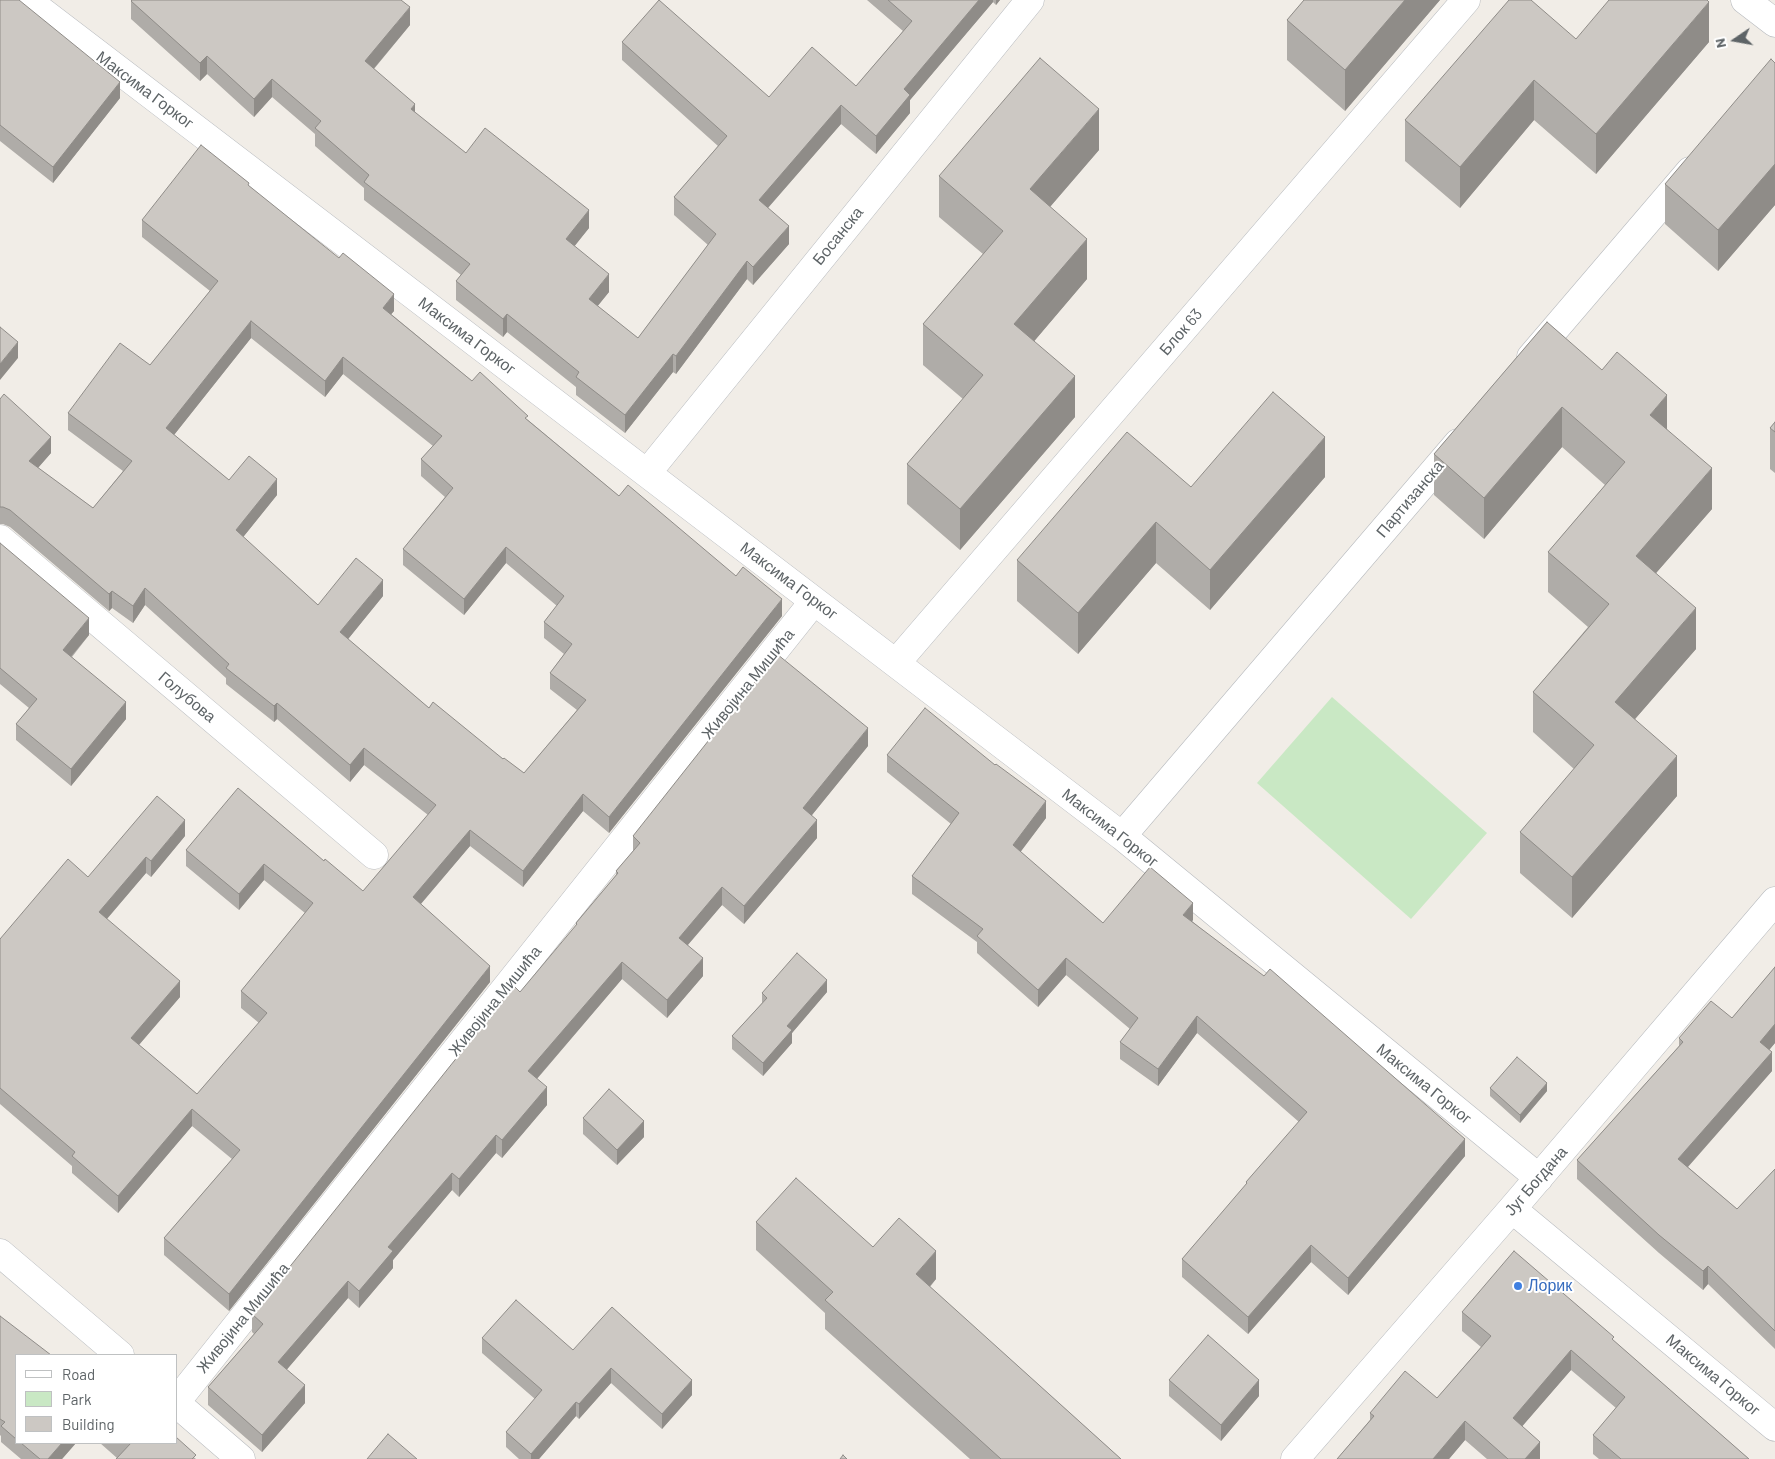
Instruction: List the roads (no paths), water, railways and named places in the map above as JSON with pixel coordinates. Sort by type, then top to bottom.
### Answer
[{"type":"street","name":"Максима Горког","points":[[27,0],[1122,836],[1539,1178]]},
{"type":"street","name":"Босанска","points":[[647,472],[1030,0]]},
{"type":"street","name":"Блок 63","points":[[896,663],[1466,0]]},
{"type":"street","points":[[1745,0],[1775,23]]},
{"type":"street","points":[[1516,374],[1704,154]]},
{"type":"street","name":"Партизанска","points":[[1122,836],[1471,427]]},
{"type":"street","name":"Голубова","points":[[0,540],[374,855]]},
{"type":"street","name":"Живојина Мишића","points":[[178,1399],[814,601]]},
{"type":"street","name":"Југ Богдана","points":[[1295,1459],[1539,1178],[1775,901]]},
{"type":"street","name":"Максима Горког","points":[[1512,1209],[1775,1426]]},
{"type":"street","points":[[0,1253],[119,1354]]},
{"type":"street","points":[[178,1404],[241,1459]]},
{"type":"place","name":"Лорик","points":[[1518,1286]]}]
